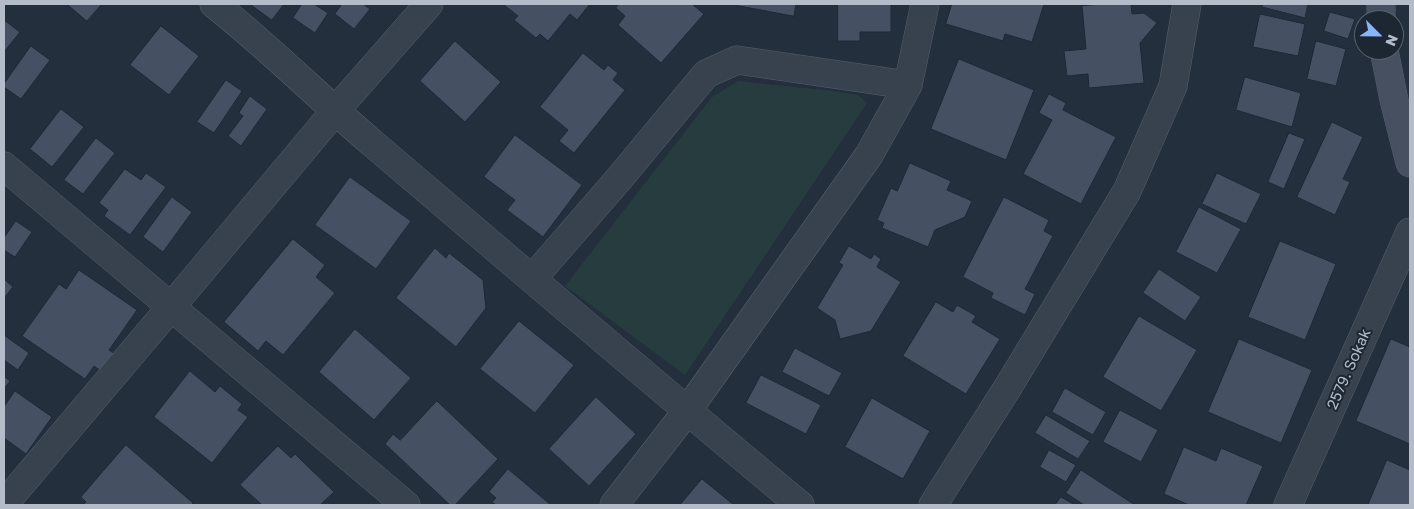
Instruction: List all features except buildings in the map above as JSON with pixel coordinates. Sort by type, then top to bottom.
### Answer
[{"type":"street","points":[[214,4],[239,23],[335,111],[800,505]]},
{"type":"street","points":[[6,503],[335,111],[429,4]]},
{"type":"street","points":[[614,505],[687,411],[869,155],[908,85],[925,4]]},
{"type":"street","points":[[933,505],[1008,387],[1127,191],[1173,86],[1187,4]]},
{"type":"street","points":[[532,279],[618,180],[706,74],[737,60],[908,85]]},
{"type":"street","points":[[1386,60],[1410,163]]},
{"type":"street","points":[[4,166],[406,505]]},
{"type":"street","name":"2579. Sokak","points":[[1288,505],[1410,232]]},
{"type":"green space","points":[[738,81],[858,95],[867,103],[685,375],[565,286],[712,97]]}]
